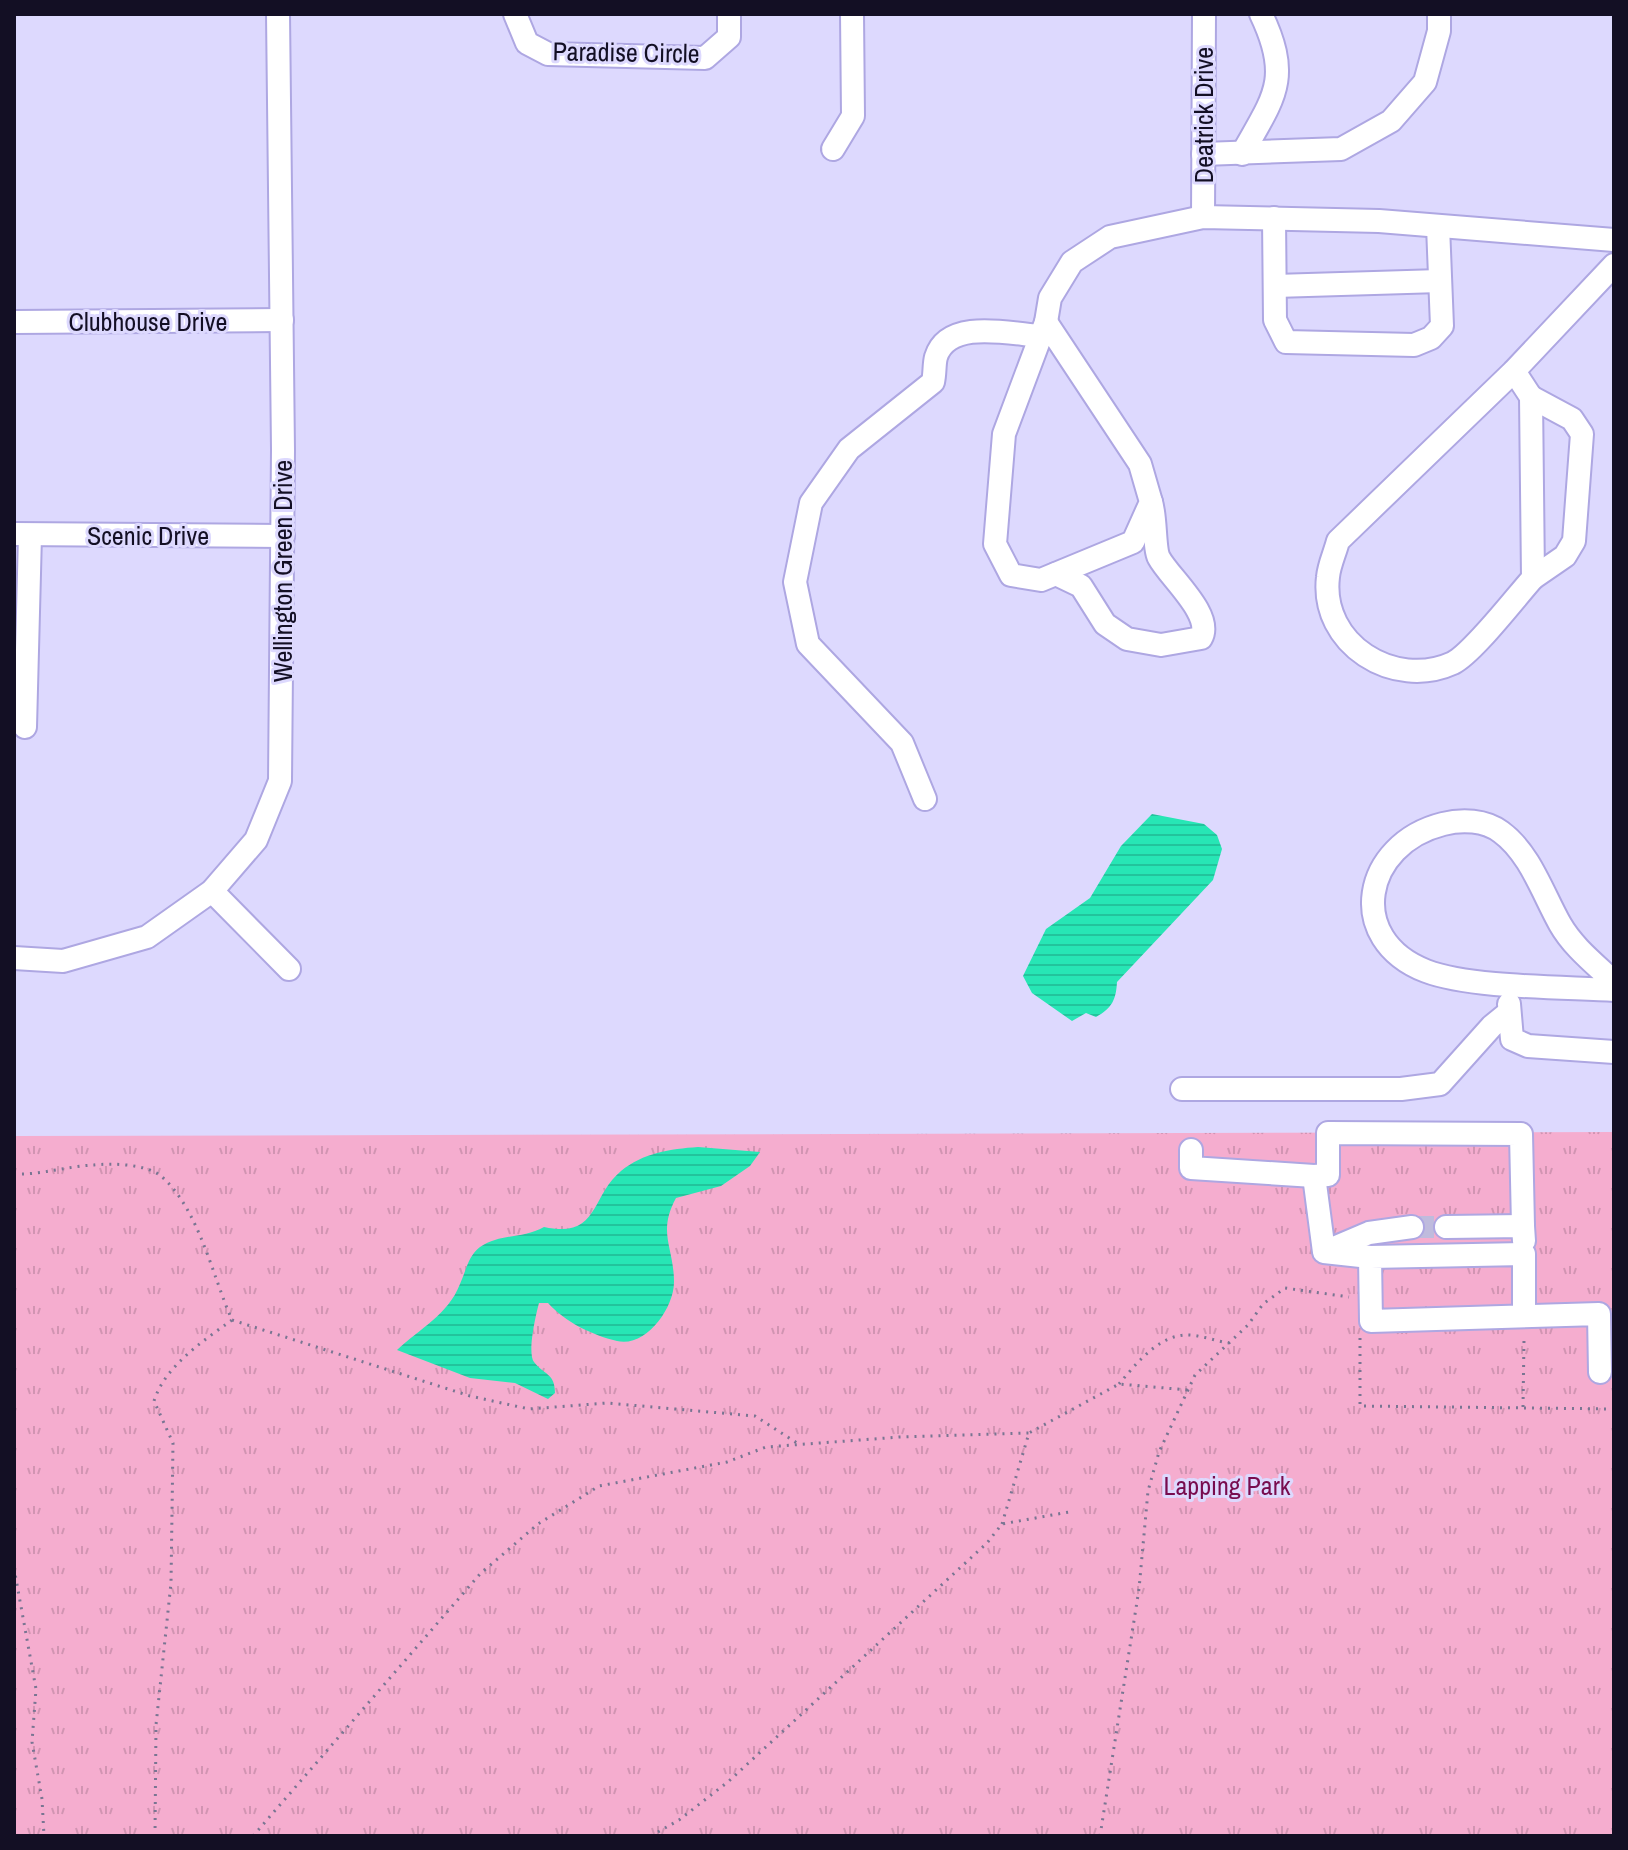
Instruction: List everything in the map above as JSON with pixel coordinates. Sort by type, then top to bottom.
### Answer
[{"type":"street","name":"Wellington Green Drive","points":[[14,958],[63,961],[147,937],[212,891],[256,840],[280,781],[283,536],[278,14]]},
{"type":"street","name":"Paradise Circle","points":[[515,14],[527,43],[548,54],[705,58],[729,37],[729,14]]},
{"type":"street","points":[[833,149],[853,116],[852,14]]},
{"type":"street","name":"Deatrick Drive","points":[[1203,217],[1204,14]]},
{"type":"street","points":[[1242,154],[1277,92],[1274,41],[1261,14]]},
{"type":"street","points":[[1203,154],[1341,149],[1391,121],[1425,82],[1439,31],[1439,14]]},
{"type":"street","points":[[1151,502],[1133,542],[1041,580],[1011,575],[995,544],[1004,434],[1043,329],[1050,298],[1072,262],[1110,237],[1203,217],[1438,226],[1614,240]]},
{"type":"street","points":[[1274,218],[1275,320],[1286,342],[1414,345],[1431,338],[1442,326],[1438,226]]},
{"type":"street","points":[[1514,371],[1531,397],[1572,419],[1582,434],[1574,541],[1565,556],[1533,578],[1455,662],[1418,673],[1383,666],[1346,642],[1333,612],[1328,578],[1338,541],[1514,371],[1614,265]]},
{"type":"street","points":[[1275,286],[1440,281]]},
{"type":"street","name":"Clubhouse Drive","points":[[14,322],[282,320]]},
{"type":"street","points":[[1043,329],[1140,464],[1158,522],[1157,555],[1187,594],[1203,624],[1201,638],[1161,645],[1127,639],[1105,624],[1081,586],[1056,574]]},
{"type":"street","points":[[925,799],[902,743],[808,644],[795,582],[811,503],[849,449],[933,382],[936,358],[950,338],[970,332],[1043,329]]},
{"type":"street","points":[[1531,397],[1533,578]]},
{"type":"street","points":[[22,534],[25,727]]},
{"type":"street","name":"Scenic Drive","points":[[22,534],[283,536]]},
{"type":"street","points":[[1614,982],[1562,927],[1524,857],[1501,832],[1475,821],[1454,821],[1405,837],[1389,855],[1373,894],[1374,916],[1383,939],[1403,960],[1428,972],[1510,983],[1614,990]]},
{"type":"street","points":[[212,891],[289,969]]},
{"type":"street","points":[[1510,983],[1508,1013],[1512,1039],[1528,1046],[1614,1052]]},
{"type":"street","points":[[1182,1089],[1401,1089],[1440,1084],[1508,1013]]},
{"type":"street","points":[[1191,1150],[1191,1168],[1314,1176],[1328,1175],[1328,1133],[1521,1134],[1524,1315]]},
{"type":"street","points":[[1314,1176],[1324,1252]]},
{"type":"street","points":[[1446,1227],[1523,1226]]},
{"type":"street","points":[[1324,1252],[1369,1233],[1412,1227]]},
{"type":"street","points":[[1324,1252],[1370,1257],[1524,1254]]},
{"type":"street","points":[[1370,1257],[1371,1321],[1599,1314],[1600,1372]]},
{"type":"path","points":[[14,1174],[96,1164],[131,1166],[159,1174],[185,1208],[204,1243],[211,1273],[232,1320],[470,1396],[529,1409],[607,1403],[755,1416],[799,1444]]},
{"type":"path","points":[[1100,1836],[1141,1576],[1148,1491],[1159,1452],[1195,1375],[1231,1343],[1263,1304],[1285,1288],[1336,1296]]},
{"type":"path","points":[[1523,1407],[1524,1315]]},
{"type":"path","points":[[155,1836],[156,1725],[171,1583],[173,1443],[154,1401],[159,1386],[182,1361],[232,1320]]},
{"type":"path","points":[[253,1836],[480,1574],[538,1524],[599,1486],[727,1462],[766,1447],[1029,1433],[1119,1384],[1141,1358],[1164,1342],[1184,1335],[1231,1343]]},
{"type":"path","points":[[1360,1335],[1360,1406],[1614,1409]]},
{"type":"path","points":[[1119,1384],[1188,1390]]},
{"type":"path","points":[[651,1836],[679,1820],[729,1781],[987,1543],[1002,1524],[1029,1433]]},
{"type":"path","points":[[1002,1524],[1069,1512]]},
{"type":"path","points":[[14,1568],[36,1689],[32,1742],[42,1799],[44,1836]]},
{"type":"green space","name":"Lapping Park","points":[[1614,1132],[1614,1836],[14,1836],[14,1136]]},
{"type":"shaded area","points":[[1152,814],[1204,824],[1217,835],[1222,849],[1213,880],[1117,982],[1114,999],[1106,1010],[1096,1017],[1086,1013],[1072,1021],[1032,993],[1023,976],[1046,929],[1090,898],[1121,846]]},
{"type":"shaded area","points":[[698,1147],[760,1152],[750,1166],[721,1186],[676,1198],[670,1210],[667,1231],[673,1293],[663,1314],[647,1333],[627,1342],[617,1341],[580,1327],[548,1303],[539,1303],[531,1351],[534,1362],[553,1382],[555,1393],[548,1399],[515,1383],[470,1378],[397,1350],[448,1304],[470,1259],[480,1247],[544,1227],[575,1227],[592,1213],[611,1181],[629,1165],[657,1153]]},
{"type":"tunnel","points":[[1412,1227],[1446,1227]]}]
